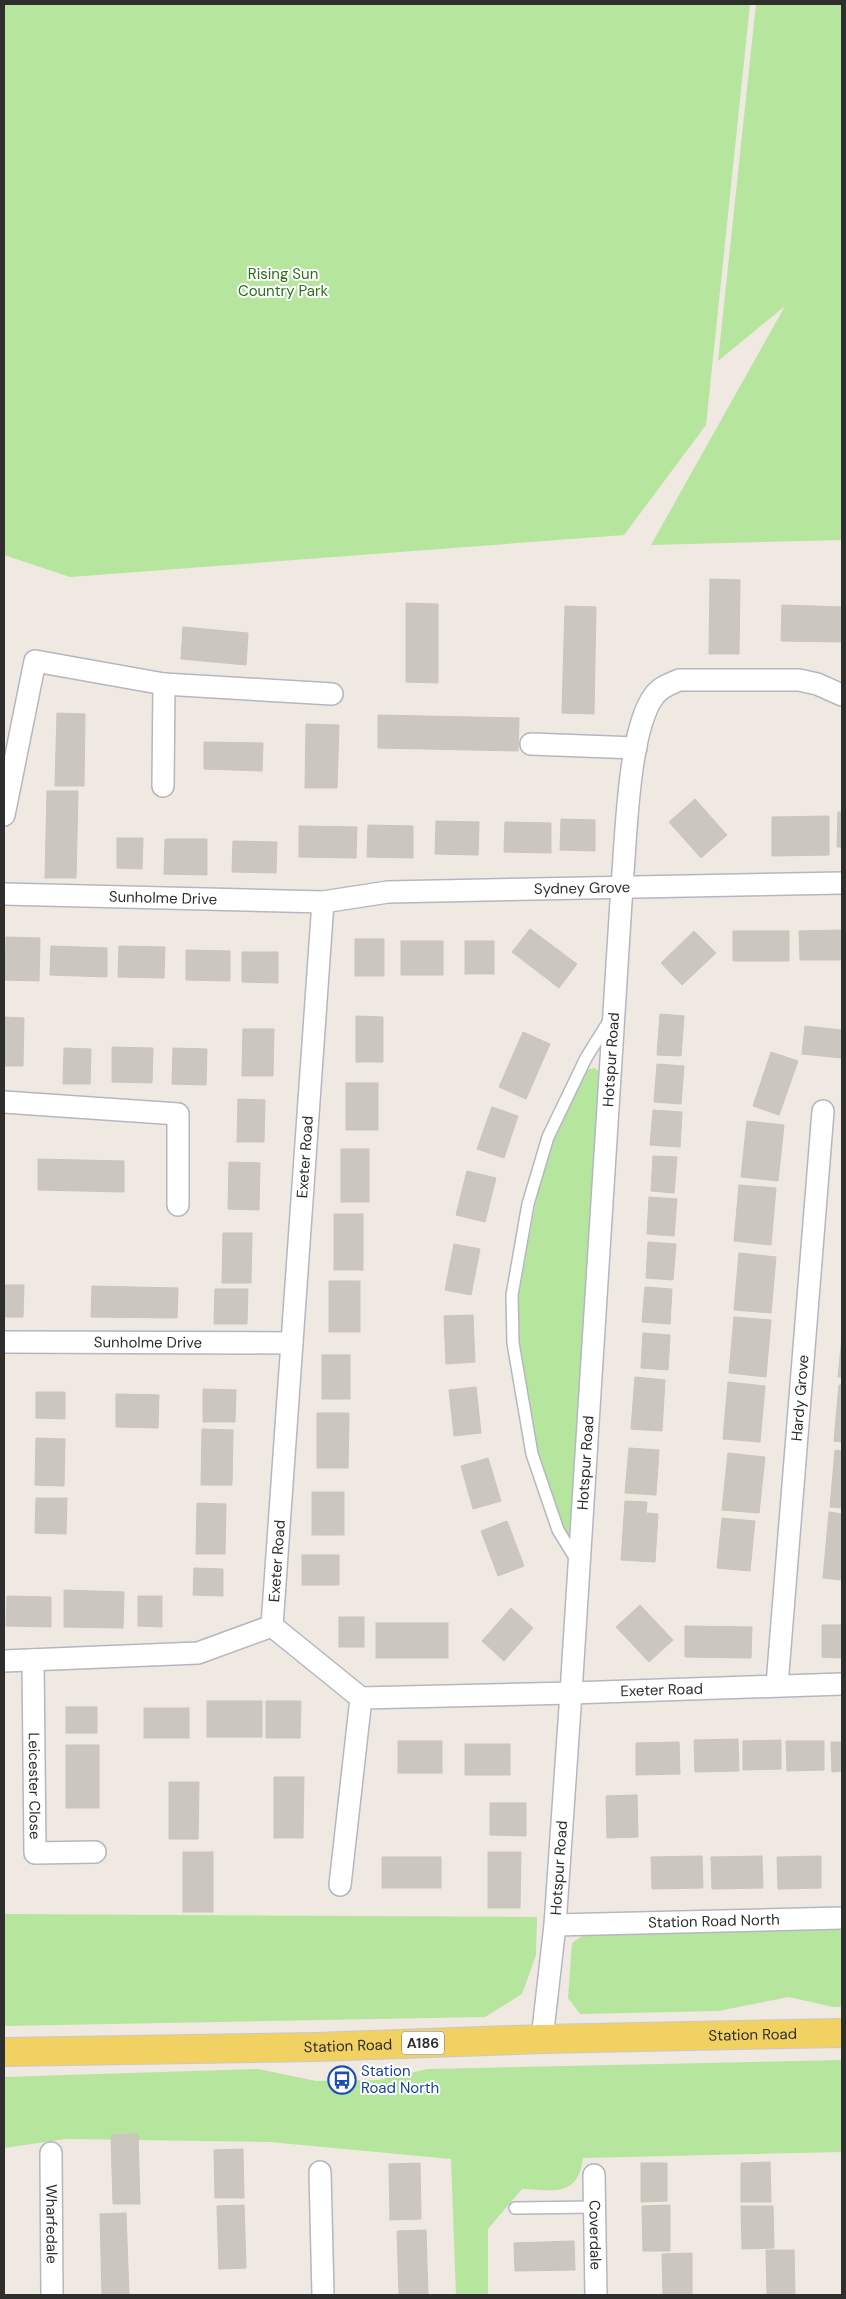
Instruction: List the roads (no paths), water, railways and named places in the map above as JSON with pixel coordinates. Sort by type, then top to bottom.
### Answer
[{"type":"main road","name":"Station Road","points":[[4,2052],[306,2047],[542,2039],[842,2033]]},
{"type":"street","points":[[4,815],[35,661],[164,684],[332,694]]},
{"type":"street","name":"Hotspur Road","points":[[542,2039],[555,1925],[622,886],[636,748],[646,708],[655,694],[679,680],[799,680],[817,684],[842,695]]},
{"type":"street","points":[[164,684],[164,786]]},
{"type":"street","points":[[531,744],[636,748]]},
{"type":"street","name":"Sydney Grove","points":[[323,902],[388,892],[842,883]]},
{"type":"street","name":"Sunholme Drive","points":[[4,894],[323,902]]},
{"type":"street","name":"Exeter Road","points":[[272,1626],[323,902]]},
{"type":"street","points":[[4,1102],[178,1114],[178,1205]]},
{"type":"street","name":"Hardy Grove","points":[[777,1685],[823,1111]]},
{"type":"street","name":"Sunholme Drive","points":[[4,1342],[292,1343]]},
{"type":"street","points":[[4,1661],[198,1652],[272,1626],[361,1698],[340,1885]]},
{"type":"street","name":"Leicester Close","points":[[33,1660],[35,1853],[95,1852]]},
{"type":"street","name":"Exeter Road","points":[[361,1698],[842,1684]]},
{"type":"street","name":"Station Road North","points":[[555,1925],[842,1918]]},
{"type":"street","name":"Wharfedale","points":[[51,2154],[52,2295]]},
{"type":"street","points":[[320,2172],[323,2295]]},
{"type":"street","name":"Coverdale","points":[[594,2175],[596,2295]]},
{"type":"lane","points":[[579,1565],[558,1530],[532,1454],[513,1343],[512,1294],[528,1204],[548,1137],[586,1058],[614,1014]]},
{"type":"lane","points":[[515,2208],[594,2207]]},
{"type":"place","name":"Station Road North","points":[[342,2080]]},
{"type":"park label","name":"Rising Sun Country Park","points":[[283,282]]}]
